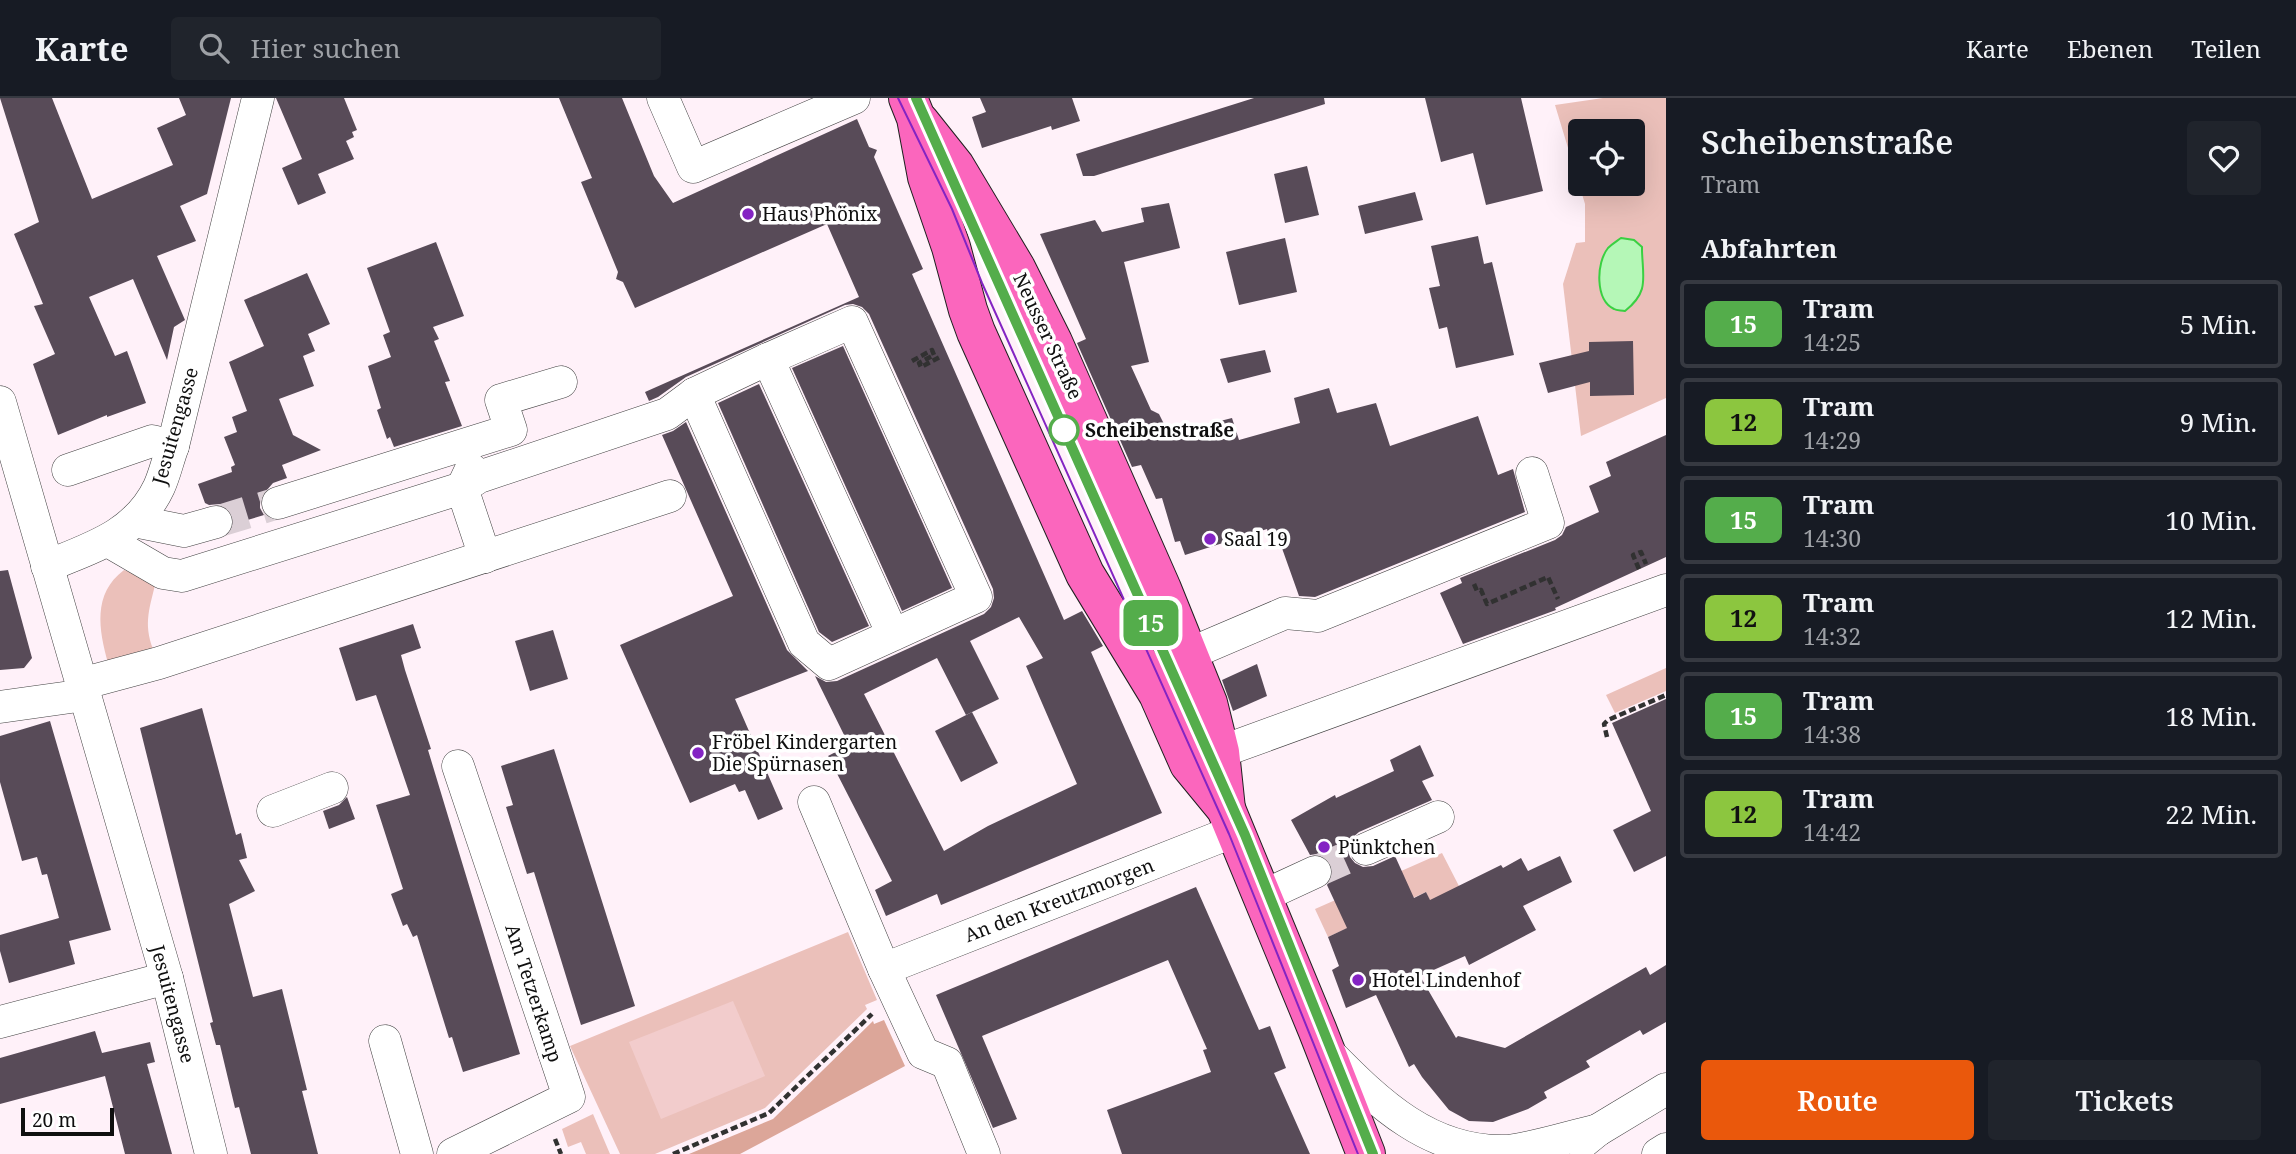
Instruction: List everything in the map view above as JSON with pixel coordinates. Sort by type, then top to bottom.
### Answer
[{"type":"main road","name":"Neusser Straße","points":[[912,108],[954,166],[1022,280],[1053,342],[1208,703],[1220,752],[1230,820]]},
{"type":"main road","name":"Neusser Straße","points":[[912,108],[927,177],[976,332],[1085,574],[1158,694],[1189,764],[1230,820],[1366,1154]]},
{"type":"street","name":"Jesuitengasse","points":[[211,1154],[167,978],[47,566],[108,541],[148,507],[159,486],[173,446],[258,98]]},
{"type":"street","points":[[663,98],[693,167],[807,107],[853,98]]},
{"type":"street","points":[[108,541],[163,573],[182,576],[462,488],[479,477],[667,414],[694,394],[852,322],[976,597],[829,664],[804,643],[694,394]]},
{"type":"street","points":[[768,359],[893,635]]},
{"type":"street","points":[[278,503],[511,430],[501,400],[561,382]]},
{"type":"street","points":[[0,402],[47,566]]},
{"type":"street","points":[[68,470],[152,441],[173,446]]},
{"type":"street","points":[[1189,654],[1285,613],[1318,616],[1548,523],[1532,473]]},
{"type":"street","points":[[462,488],[485,557]]},
{"type":"street","points":[[0,729],[25,722],[13,706],[83,689],[670,496]]},
{"type":"street","points":[[134,521],[184,531],[216,522]]},
{"type":"street","points":[[1220,752],[1666,590]]},
{"type":"street","name":"Am Tetzerkamp","points":[[453,1154],[569,1097],[458,766]]},
{"type":"street","points":[[273,811],[332,788]]},
{"type":"street","points":[[814,802],[899,1004],[923,1053],[947,1063],[984,1154]]},
{"type":"street","points":[[1366,849],[1438,817]]},
{"type":"street","name":"An den Kreutzmorgen","points":[[884,969],[1230,820]]},
{"type":"street","points":[[1263,896],[1315,872]]},
{"type":"street","points":[[0,1022],[167,978]]},
{"type":"street","points":[[385,1041],[417,1154]]},
{"type":"street","points":[[1325,1049],[1391,1113],[1415,1130],[1448,1146],[1463,1150],[1508,1151],[1598,1130]]},
{"type":"street","points":[[1568,1154],[1598,1130],[1666,1089]]},
{"type":"street","points":[[1658,1154],[1666,1149]]},
{"type":"path","points":[[912,360],[932,350],[934,355],[919,363],[921,367],[940,358]]},
{"type":"path","points":[[1463,559],[1477,591],[1480,590],[1487,604],[1548,577],[1571,624]]},
{"type":"path","points":[[1607,737],[1604,724],[1608,720],[1666,695]]},
{"type":"path","points":[[673,1154],[769,1113],[869,1015],[899,1004]]},
{"type":"shaded area","points":[[1603,98],[1666,98],[1666,398],[1581,436],[1563,284],[1576,243],[1585,242],[1583,196],[1645,196],[1645,119],[1568,119],[1568,148],[1555,105]]},
{"type":"shaded area","points":[[1621,238],[1634,240],[1642,247],[1643,284],[1638,298],[1625,311],[1615,310],[1608,304],[1603,298],[1599,281],[1604,255],[1608,248]]},
{"type":"shaded area","points":[[124,570],[156,581],[148,623],[153,649],[108,663],[102,638],[103,601],[107,590]]},
{"type":"shaded area","points":[[1666,668],[1666,691],[1615,713],[1606,695]]},
{"type":"shaded area","points":[[1442,853],[1460,888],[1431,903],[1426,892],[1328,937],[1315,909]]},
{"type":"shaded area","points":[[848,932],[877,1000],[865,1005],[867,1009],[765,1108],[655,1154],[620,1154],[570,1046]]},
{"type":"shaded area","points":[[733,1001],[765,1076],[661,1119],[629,1042]]},
{"type":"shaded area","points":[[884,1020],[905,1066],[740,1154],[689,1154],[773,1119],[873,1021],[874,1024]]},
{"type":"shaded area","points":[[593,1114],[610,1154],[586,1154],[581,1142],[568,1147],[562,1129]]},
{"type":"building","points":[[0,98],[52,98],[92,199],[173,165],[157,128],[186,115],[179,98],[231,98],[207,194],[180,206],[196,241],[157,256],[185,320],[174,327],[167,360],[133,279],[89,297],[115,356],[127,351],[146,403],[58,435],[33,364],[55,354],[34,306],[43,304],[14,234],[39,222]]},
{"type":"building","points":[[276,98],[344,98],[357,130],[352,132],[354,137],[346,141],[354,159],[318,174],[326,193],[298,205],[282,168],[302,159]]},
{"type":"building","points":[[559,98],[622,98],[654,176],[673,203],[857,119],[869,147],[877,150],[874,157],[923,269],[912,274],[1064,620],[1082,611],[1103,646],[1091,652],[1162,813],[941,905],[937,894],[886,916],[875,890],[892,881],[828,756],[849,745],[815,676],[826,682],[837,681],[984,614],[991,607],[993,589],[869,314],[862,307],[845,305],[686,377],[649,401],[645,392],[859,297],[827,224],[635,308],[623,282],[616,279],[618,272],[581,182],[592,178]],"holes":[[[1019,617],[1043,658],[1026,666],[1077,784],[988,826],[944,851],[864,694],[937,658],[966,715],[999,699],[970,641]]]},
{"type":"building","points":[[980,98],[1072,98],[1080,121],[1052,130],[1051,126],[982,148],[972,117],[986,112]]},
{"type":"building","points":[[1254,98],[1324,98],[1325,104],[1094,176],[1083,176],[1076,154]]},
{"type":"building","points":[[1425,98],[1521,98],[1543,191],[1486,205],[1473,153],[1441,162]]},
{"type":"building","points":[[1307,166],[1319,215],[1285,223],[1274,174]]},
{"type":"building","points":[[1415,192],[1423,220],[1365,234],[1358,206]]},
{"type":"building","points":[[1169,203],[1180,248],[1124,262],[1149,362],[1131,366],[1151,410],[1159,414],[1169,434],[1232,418],[1239,440],[1300,423],[1294,398],[1329,388],[1337,413],[1376,403],[1390,446],[1478,416],[1498,475],[1513,469],[1525,512],[1315,597],[1299,596],[1278,537],[1270,539],[1267,529],[1185,555],[1180,541],[1175,542],[1162,498],[1156,499],[1141,465],[1132,467],[1077,343],[1086,339],[1040,234],[1095,220],[1102,232],[1144,222],[1141,208]]},
{"type":"building","points":[[1478,236],[1484,264],[1492,262],[1514,355],[1456,368],[1447,327],[1439,329],[1429,288],[1440,286],[1431,246]]},
{"type":"building","points":[[1285,238],[1297,292],[1239,305],[1226,252]]},
{"type":"building","points":[[436,242],[464,316],[433,327],[439,339],[434,341],[450,381],[445,382],[462,426],[394,447],[390,437],[387,439],[377,410],[381,408],[368,366],[391,357],[383,335],[390,332],[367,268]]},
{"type":"building","points":[[307,273],[330,324],[308,334],[315,351],[303,356],[314,386],[279,399],[293,435],[321,450],[282,465],[287,478],[273,483],[260,498],[260,508],[264,515],[234,524],[228,508],[220,504],[205,503],[198,484],[232,472],[231,467],[235,465],[224,437],[237,432],[232,417],[247,411],[229,362],[264,346],[244,300]]},
{"type":"building","points":[[1633,341],[1634,395],[1590,396],[1590,382],[1548,393],[1539,363],[1589,351],[1589,342]]},
{"type":"building","points":[[843,346],[952,588],[902,611],[792,368]]},
{"type":"building","points":[[1265,350],[1271,372],[1228,383],[1220,359]]},
{"type":"building","points":[[759,384],[869,626],[832,642],[819,632],[718,403]]},
{"type":"building","points":[[686,422],[787,650],[808,671],[735,699],[783,809],[758,820],[745,790],[739,792],[735,784],[690,803],[620,645],[733,596],[662,435]]},
{"type":"building","points":[[1666,435],[1666,557],[1555,608],[1556,610],[1463,644],[1440,593],[1462,583],[1460,578],[1555,540],[1562,535],[1566,527],[1599,512],[1589,486],[1611,476],[1606,462]]},
{"type":"building","points":[[8,570],[32,658],[24,668],[0,670],[0,571]]},
{"type":"building","points":[[413,624],[421,648],[401,655],[520,1054],[463,1072],[452,1037],[449,1038],[417,935],[413,937],[407,924],[403,926],[391,894],[403,889],[376,805],[410,795],[376,695],[356,701],[339,648]]},
{"type":"building","points":[[553,630],[568,679],[530,691],[515,641]]},
{"type":"building","points":[[1257,664],[1267,696],[1233,711],[1222,680]]},
{"type":"building","points":[[1666,699],[1666,856],[1634,872],[1613,830],[1651,811],[1612,723]]},
{"type":"building","points":[[202,708],[236,835],[241,833],[247,858],[239,860],[255,891],[229,904],[253,997],[282,989],[307,1090],[302,1091],[318,1154],[251,1154],[239,1107],[235,1108],[220,1045],[216,1045],[210,1023],[213,1022],[140,728]]},
{"type":"building","points":[[972,712],[998,763],[961,782],[935,731]]},
{"type":"building","points":[[50,721],[111,930],[69,941],[75,964],[9,983],[0,951],[0,935],[59,918],[47,874],[42,875],[37,857],[22,861],[0,782],[0,736]]},
{"type":"building","points":[[1420,745],[1434,776],[1422,781],[1432,800],[1359,832],[1352,838],[1348,848],[1355,863],[1363,867],[1373,866],[1395,856],[1414,898],[1426,892],[1430,900],[1521,858],[1528,871],[1560,856],[1572,882],[1523,906],[1536,930],[1469,965],[1465,956],[1420,976],[1456,1038],[1458,1036],[1505,1048],[1646,967],[1650,975],[1666,965],[1666,1022],[1643,1035],[1640,1030],[1586,1061],[1590,1067],[1544,1092],[1547,1098],[1528,1109],[1493,1122],[1469,1121],[1449,1110],[1414,1064],[1409,1067],[1376,995],[1346,1008],[1332,970],[1339,966],[1328,937],[1347,928],[1327,885],[1333,874],[1332,865],[1325,857],[1310,855],[1291,820],[1335,795],[1336,798],[1394,771],[1390,760]]},
{"type":"building","points":[[554,749],[635,1006],[581,1025],[534,872],[527,874],[506,807],[513,805],[501,766]]},
{"type":"building","points":[[347,797],[355,819],[329,829],[323,811],[339,805]]},
{"type":"building","points":[[1196,887],[1259,1030],[1270,1026],[1286,1068],[1274,1073],[1310,1154],[1122,1154],[1107,1110],[1211,1072],[1203,1050],[1207,1049],[1168,960],[982,1036],[1017,1119],[993,1128],[936,995]]},
{"type":"building","points":[[95,1031],[102,1053],[150,1042],[155,1062],[147,1064],[172,1154],[125,1154],[105,1076],[0,1104],[0,1058]]},
{"type":"tunnel","points":[[216,522],[278,503]]},
{"type":"tunnel","points":[[1315,872],[1366,849]]},
{"type":"tram line","points":[[898,98],[952,209],[982,283],[1229,834],[1358,1154]]},
{"type":"tram line","points":[[916,98],[1245,835],[1373,1154]]},
{"type":"tram line","name":"15","points":[[916,98],[1245,835],[1373,1154]]},
{"type":"place","name":"Haus Phönix","points":[[748,214]]},
{"type":"place","name":"Scheibenstraße","points":[[1064,430]]},
{"type":"place","name":"Saal 19","points":[[1210,539]]},
{"type":"place","name":"Fröbel Kindergarten Die Spürnasen","points":[[698,753]]},
{"type":"place","name":"Pünktchen","points":[[1324,847]]},
{"type":"place","name":"Hotel Lindenhof","points":[[1358,980]]}]
